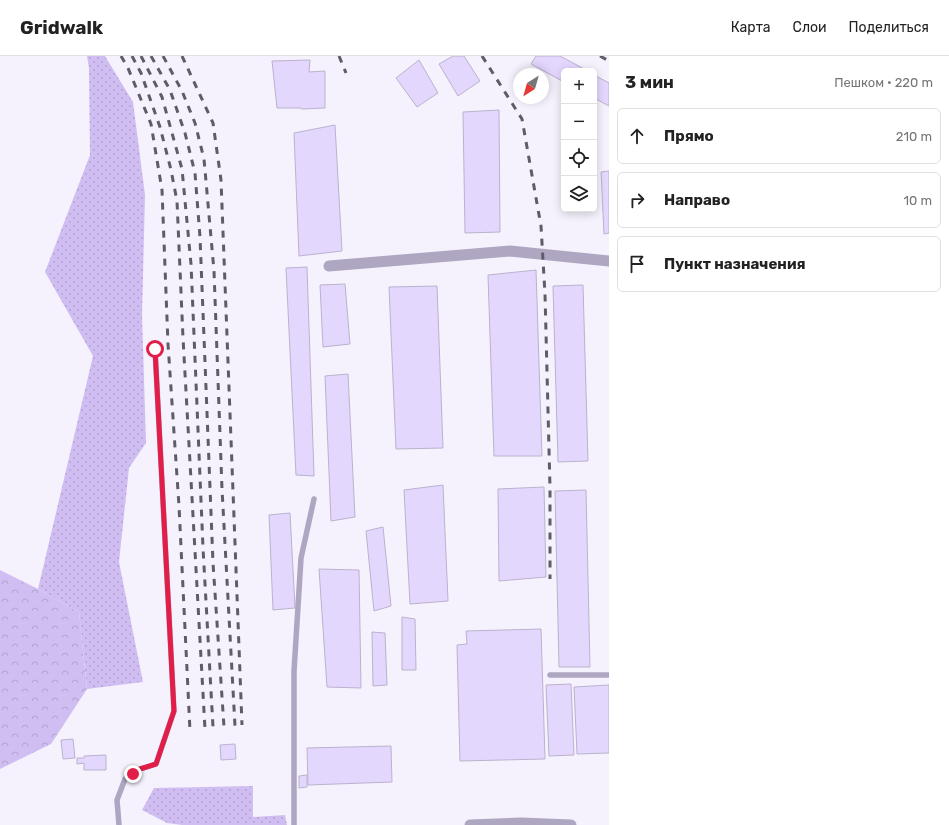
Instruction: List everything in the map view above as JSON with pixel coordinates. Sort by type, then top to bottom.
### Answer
[{"type":"street","points":[[328,266],[510,251],[609,261]]},
{"type":"street","points":[[470,825],[521,823],[571,825]]},
{"type":"lane","points":[[119,825],[117,800],[125,779],[140,769],[156,764],[174,711],[155,349]]},
{"type":"lane","points":[[294,825],[294,671],[301,558],[314,499]]},
{"type":"lane","points":[[550,676],[609,675]]},
{"type":"green space","points":[[87,56],[105,56],[133,102],[145,195],[142,315],[146,443],[129,468],[119,562],[143,682],[87,689],[79,612],[38,589],[93,356],[45,272],[90,155],[89,68]]},
{"type":"green space","points":[[0,570],[79,612],[87,689],[51,744],[0,769]]},
{"type":"green space","points":[[253,786],[253,817],[285,815],[287,825],[182,825],[167,823],[142,810],[154,788]]},
{"type":"building","points":[[453,56],[464,56],[480,81],[458,96],[439,64]]},
{"type":"building","points":[[536,56],[560,56],[582,68],[561,68],[561,80],[549,74],[549,68],[538,68],[531,64]]},
{"type":"building","points":[[310,60],[309,72],[325,71],[325,108],[277,108],[272,61]]},
{"type":"building","points":[[419,60],[438,93],[417,107],[396,78]]},
{"type":"building","points":[[597,77],[609,83],[609,106],[597,100]]},
{"type":"building","points":[[499,110],[500,232],[465,233],[463,112]]},
{"type":"building","points":[[335,125],[342,251],[299,256],[294,133]]},
{"type":"building","points":[[609,171],[609,233],[604,234],[601,172]]},
{"type":"building","points":[[307,267],[314,476],[296,475],[286,268]]},
{"type":"building","points":[[536,270],[542,456],[494,456],[488,275]]},
{"type":"building","points":[[345,284],[350,344],[323,347],[320,285]]},
{"type":"building","points":[[583,285],[588,461],[558,462],[553,286]]},
{"type":"building","points":[[437,286],[443,448],[396,449],[389,287]]},
{"type":"building","points":[[348,374],[355,517],[331,521],[325,376]]},
{"type":"building","points":[[443,485],[448,601],[410,604],[404,490]]},
{"type":"building","points":[[544,487],[546,577],[499,581],[498,489]]},
{"type":"building","points":[[586,490],[590,667],[559,667],[555,491]]},
{"type":"building","points":[[290,513],[295,608],[273,610],[269,515]]},
{"type":"building","points":[[383,527],[391,606],[374,611],[366,531]]},
{"type":"building","points":[[319,569],[359,570],[361,688],[327,687]]},
{"type":"building","points":[[402,617],[415,619],[416,670],[402,670]]},
{"type":"building","points":[[541,629],[545,759],[460,761],[457,645],[467,644],[466,631]]},
{"type":"building","points":[[372,632],[385,633],[387,685],[373,686]]},
{"type":"building","points":[[571,684],[574,755],[549,756],[546,685]]},
{"type":"building","points":[[609,685],[609,753],[577,754],[574,687]]},
{"type":"building","points":[[73,739],[75,758],[63,759],[61,740]]},
{"type":"building","points":[[235,744],[236,759],[221,760],[220,745]]},
{"type":"building","points":[[391,746],[392,782],[308,785],[307,748]]},
{"type":"building","points":[[106,755],[106,770],[84,770],[84,763],[77,764],[77,758],[84,758],[84,756]]},
{"type":"building","points":[[307,775],[307,787],[299,788],[299,776]]},
{"type":"railway","points":[[121,56],[128,68],[151,124],[162,190],[168,344],[179,506],[190,731]]},
{"type":"railway","points":[[132,56],[141,73],[160,127],[177,201],[183,338],[205,729]]},
{"type":"railway","points":[[141,56],[162,97],[182,169],[191,264],[203,548],[213,727]]},
{"type":"railway","points":[[151,56],[170,90],[185,133],[195,173],[200,237],[213,563],[224,727]]},
{"type":"railway","points":[[163,56],[182,91],[195,123],[204,159],[214,271],[222,489],[235,726]]},
{"type":"railway","points":[[182,56],[213,123],[221,180],[242,725]]},
{"type":"railway","points":[[339,56],[346,73]]},
{"type":"railway","points":[[482,56],[522,119],[541,226],[545,294],[550,488],[550,579]]},
{"type":"railway","points":[[600,56],[609,61]]},
{"type":"route","points":[[133,774],[140,769],[156,764],[174,711],[155,349]]}]
